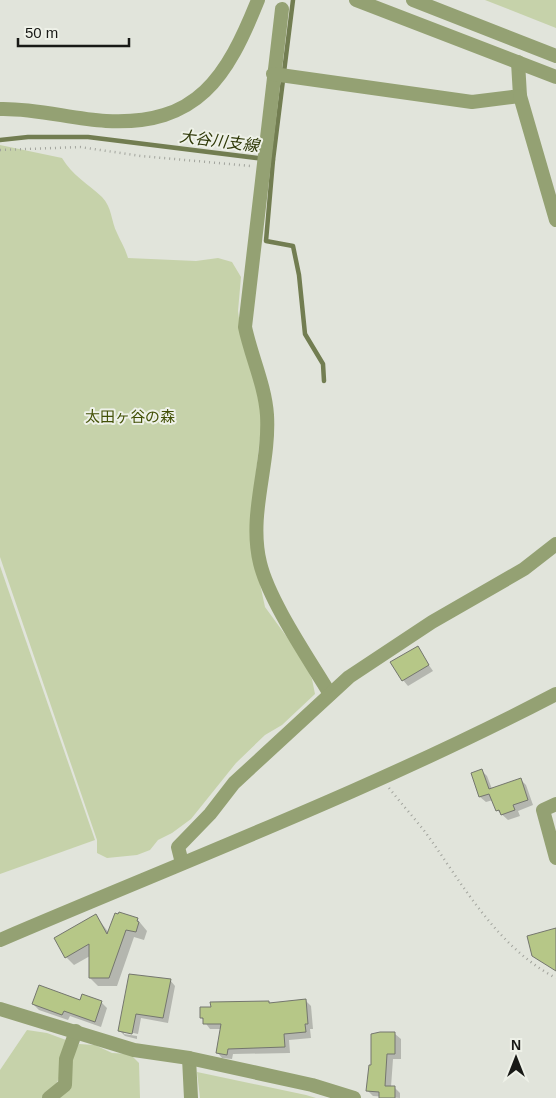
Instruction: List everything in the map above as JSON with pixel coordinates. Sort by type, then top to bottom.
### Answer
[{"type":"street","points":[[0,108],[106,121],[157,119],[198,99],[228,67],[258,0]]},
{"type":"street","points":[[356,0],[556,77]]},
{"type":"street","points":[[414,0],[556,56]]},
{"type":"street","points":[[282,9],[262,167],[245,327],[267,416],[256,534],[260,564],[276,602],[330,694]]},
{"type":"street","points":[[518,62],[520,96],[556,220]]},
{"type":"street","points":[[273,74],[472,102],[520,96]]},
{"type":"street","points":[[182,863],[178,847],[210,814],[234,783],[349,677],[432,622],[524,569],[556,544]]},
{"type":"street","points":[[0,940],[382,779],[478,735],[556,694]]},
{"type":"street","points":[[556,804],[543,810],[556,858]]},
{"type":"street","points":[[0,1009],[134,1050],[189,1058],[312,1085],[354,1098]]},
{"type":"street","points":[[49,1098],[65,1085],[66,1059],[76,1032]]},
{"type":"street","points":[[189,1058],[190,1098]]},
{"type":"path","points":[[0,150],[80,147],[141,156],[262,167]]},
{"type":"path","points":[[382,779],[426,833],[486,918],[520,953],[556,978]]},
{"type":"green space","points":[[485,0],[556,0],[556,28]]},
{"type":"green space","name":"太田ヶ谷の森","points":[[0,145],[62,158],[75,174],[105,201],[128,258],[196,261],[218,258],[232,262],[241,277],[238,311],[242,341],[263,411],[254,490],[254,556],[265,607],[300,655],[312,679],[315,694],[282,725],[265,735],[236,763],[191,819],[172,833],[158,840],[150,850],[137,855],[107,858],[97,853],[97,840],[0,557]]},
{"type":"green space","points":[[0,566],[95,840],[0,874]]},
{"type":"green space","points":[[27,1030],[47,1033],[66,1040],[61,1074],[54,1086],[42,1098],[0,1098],[0,1070]]},
{"type":"green space","points":[[79,1044],[95,1045],[112,1053],[130,1054],[139,1063],[140,1098],[60,1098],[72,1056]]},
{"type":"green space","points":[[197,1072],[306,1095],[316,1098],[200,1098]]},
{"type":"building","points":[[418,646],[429,665],[402,681],[390,662]]},
{"type":"building","points":[[482,769],[489,789],[521,778],[528,800],[513,805],[515,810],[501,815],[499,810],[496,811],[489,794],[479,797],[471,773]]},
{"type":"building","points":[[119,912],[138,918],[137,921],[139,922],[136,932],[126,930],[109,978],[89,978],[89,944],[65,958],[54,938],[96,914],[107,934],[115,913],[118,914]]},
{"type":"building","points":[[556,928],[556,971],[532,956],[527,936]]},
{"type":"building","points":[[129,974],[171,979],[163,1018],[136,1014],[132,1034],[118,1031]]},
{"type":"building","points":[[39,985],[80,1000],[82,994],[102,1001],[95,1022],[64,1011],[62,1015],[32,1004]]},
{"type":"building","points":[[306,999],[308,1024],[305,1024],[306,1032],[284,1034],[285,1047],[228,1049],[227,1055],[216,1053],[221,1024],[203,1024],[203,1018],[200,1018],[200,1007],[211,1007],[210,1002],[269,1001],[269,1003]]},
{"type":"building","points":[[395,1032],[395,1054],[387,1054],[385,1086],[395,1086],[395,1098],[379,1098],[379,1092],[366,1091],[369,1065],[371,1065],[371,1034]]},
{"type":"waterway","name":"大谷川支線","points":[[0,140],[28,137],[88,137],[273,160],[293,0]]},
{"type":"waterway","points":[[273,160],[266,241],[293,246],[299,275],[305,334],[323,364],[324,381]]}]
